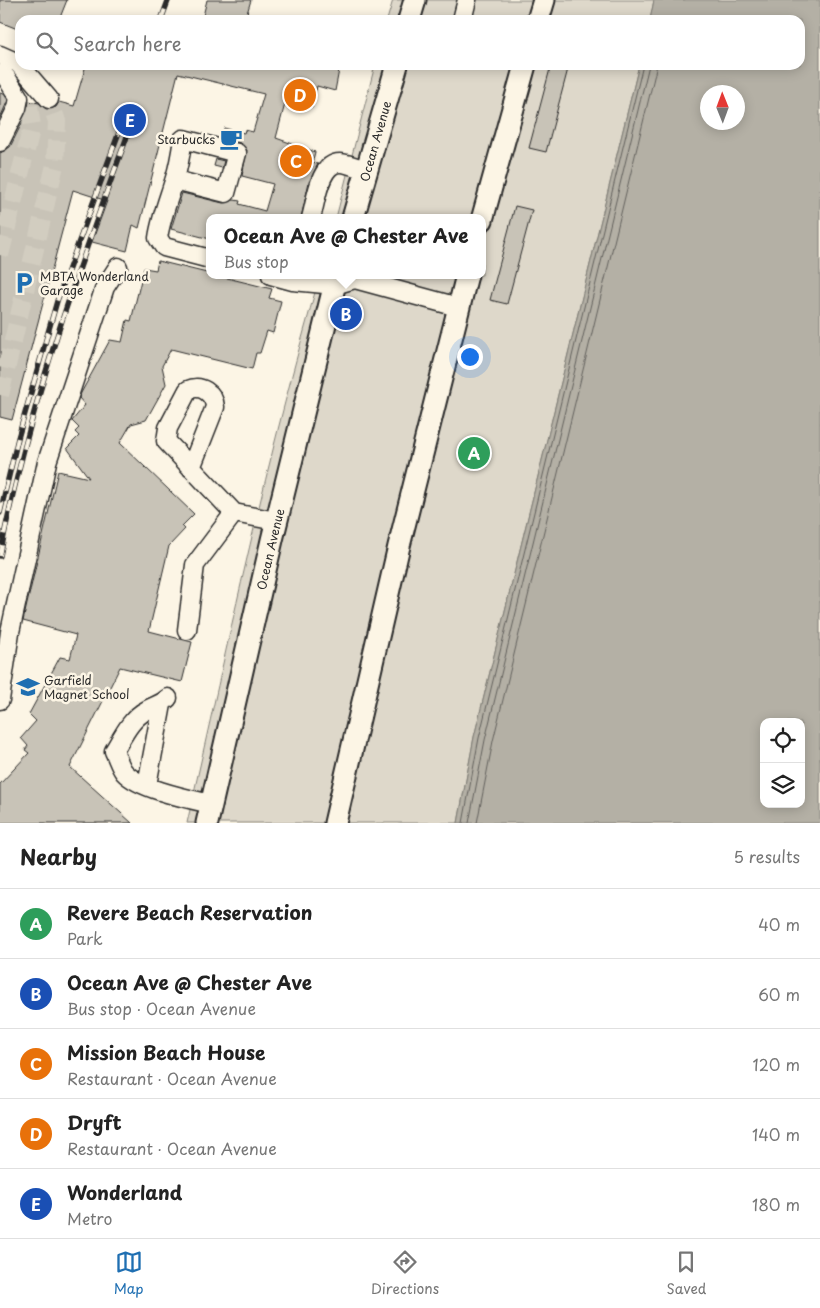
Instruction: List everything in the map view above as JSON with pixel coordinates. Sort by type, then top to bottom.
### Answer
[{"type":"main road","points":[[410,15],[415,0]]},
{"type":"main road","points":[[540,15],[544,0]]},
{"type":"main road","name":"Ocean Avenue","points":[[354,214],[396,70]]},
{"type":"main road","points":[[484,214],[524,70]]},
{"type":"main road","points":[[335,823],[399,546],[466,279]]},
{"type":"main road","name":"Ocean Avenue","points":[[209,813],[276,521],[336,280]]},
{"type":"street","points":[[463,15],[467,0]]},
{"type":"street","points":[[0,55],[15,62]]},
{"type":"street","points":[[20,70],[28,101]]},
{"type":"street","points":[[24,70],[50,99]]},
{"type":"street","points":[[0,74],[6,77],[19,98],[18,108],[0,142]]},
{"type":"street","points":[[312,214],[324,172],[331,166],[341,163],[367,170]]},
{"type":"street","points":[[175,180],[166,203],[158,238],[164,247],[206,258]]},
{"type":"street","points":[[0,700],[10,632],[47,462],[105,287],[118,267]]},
{"type":"street","points":[[314,279],[355,279],[458,306]]},
{"type":"street","points":[[191,468],[234,513],[276,521]]},
{"type":"street","points":[[187,630],[195,566],[234,513]]},
{"type":"street","points":[[147,785],[165,701],[145,710],[128,727],[114,751],[124,772],[147,785],[156,790],[209,813]]},
{"type":"shaded area","points":[[393,0],[654,0],[651,15],[388,15]]},
{"type":"shaded area","points":[[374,70],[638,70],[474,737],[458,823],[187,823],[266,479],[319,279],[486,279],[486,214],[337,214]]},
{"type":"water","points":[[654,0],[820,0],[820,823],[458,823],[474,737],[638,70],[805,70],[805,15],[651,15]]},
{"type":"building","points":[[0,0],[67,0],[61,15],[15,15],[15,28],[0,22]]},
{"type":"building","points":[[207,0],[251,0],[246,15],[203,15]]},
{"type":"building","points":[[85,70],[339,70],[335,91],[317,86],[312,107],[286,100],[276,138],[315,152],[312,163],[318,164],[309,182],[302,214],[206,214],[206,238],[171,229],[182,193],[223,203],[234,200],[240,201],[239,204],[265,211],[273,184],[242,176],[247,150],[240,143],[222,138],[224,128],[244,133],[245,130],[253,132],[264,94],[178,73],[139,228],[133,225],[127,251],[92,242],[107,201],[73,190],[12,420],[0,417],[0,153],[10,147],[27,113],[29,101],[39,103],[46,109],[56,107],[59,102],[74,106]]},
{"type":"building","points":[[550,70],[568,70],[546,152],[529,148]]},
{"type":"building","points":[[0,93],[4,94],[8,100],[0,118]]},
{"type":"building","points":[[216,159],[224,161],[222,168],[214,166]]},
{"type":"building","points":[[515,206],[532,210],[507,304],[490,300]]},
{"type":"building","points":[[158,261],[206,273],[206,279],[231,279],[272,289],[269,298],[281,301],[273,333],[267,331],[260,353],[256,353],[252,369],[171,349],[162,366],[166,384],[146,420],[131,424],[120,443],[194,514],[182,526],[185,529],[169,546],[149,631],[192,642],[182,682],[120,667],[70,767],[132,823],[0,823],[0,784],[29,753],[25,750],[28,746],[21,738],[36,721],[29,714],[60,657],[70,659],[76,635],[23,621],[58,471],[89,478],[67,448],[79,436],[75,432],[79,428],[72,421],[85,405],[79,398],[110,340],[122,342],[127,320],[131,321],[144,268],[156,270]]},
{"type":"tunnel","points":[[0,395],[55,165],[57,121],[49,99]]},
{"type":"tunnel","points":[[0,255],[32,126],[28,101]]},
{"type":"railway","points":[[163,15],[168,1]]},
{"type":"railway","points":[[0,513],[18,438],[57,301],[125,116]]},
{"type":"railway","points":[[0,556],[25,444],[41,389],[76,279],[134,118]]},
{"type":"place","name":"Dryft","points":[[300,95]]},
{"type":"place","name":"Wonderland","points":[[130,120]]},
{"type":"place","name":"Starbucks","points":[[231,139]]},
{"type":"place","name":"Mission Beach House","points":[[296,161]]},
{"type":"place","name":"MBTA Wonderland Garage","points":[[24,283]]},
{"type":"place","name":"Ocean Ave @ Chester Ave","points":[[346,314]]},
{"type":"place","name":"Revere Beach Reservation","points":[[474,453]]},
{"type":"place","name":"Garfield Magnet School","points":[[28,687]]}]
